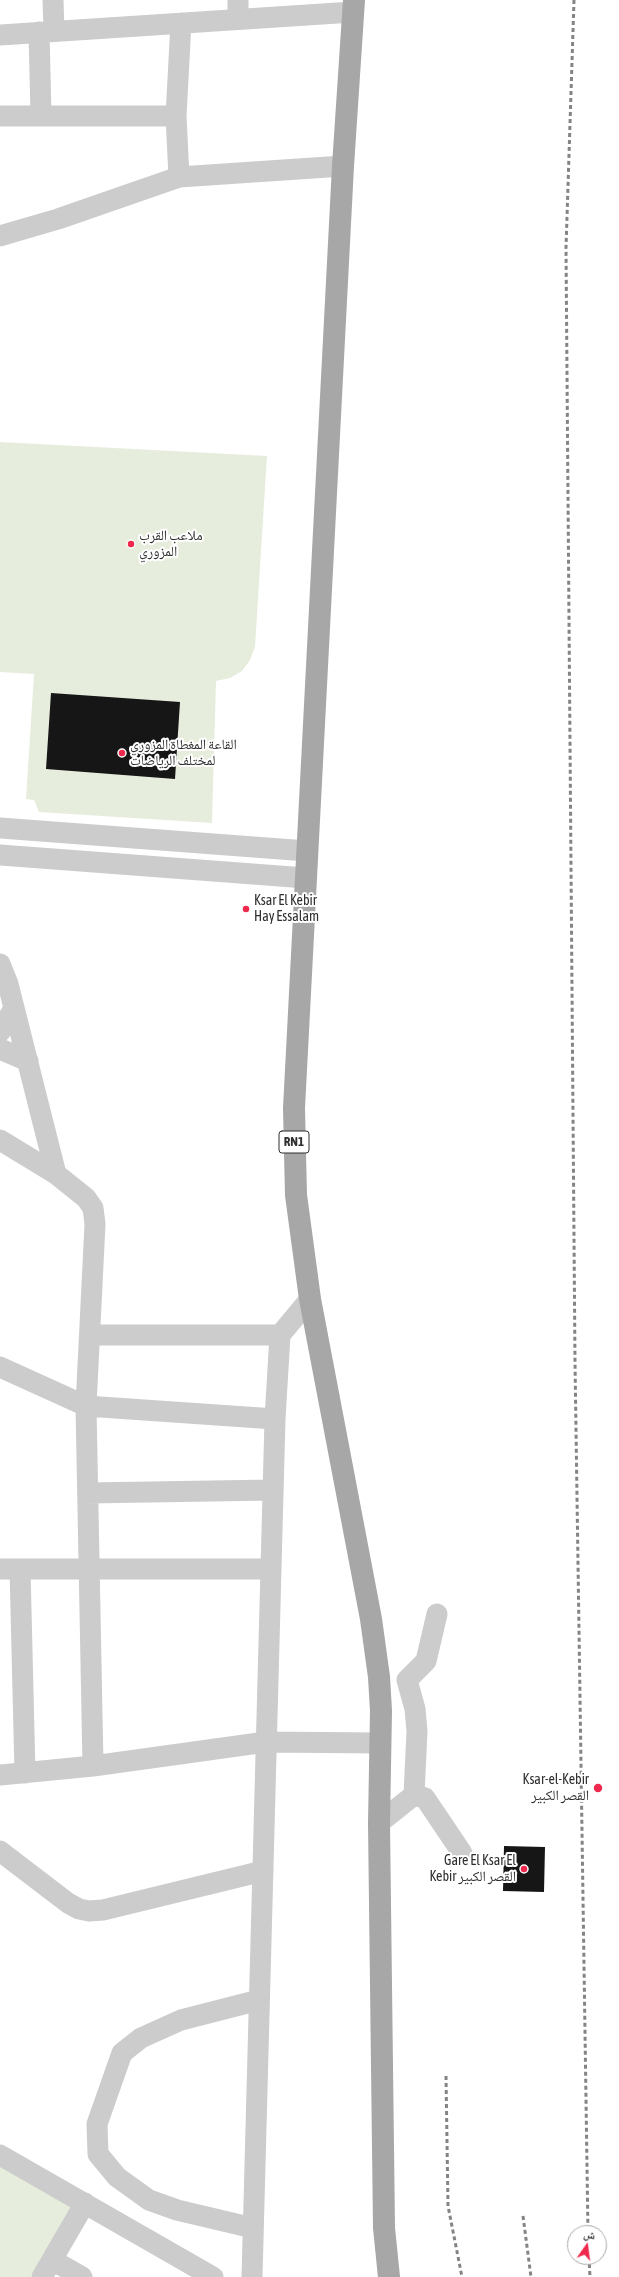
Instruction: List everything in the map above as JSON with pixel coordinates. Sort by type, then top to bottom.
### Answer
[{"type":"main road","name":"RN1","points":[[353,6],[343,166],[294,1100],[294,1153],[296,1195],[310,1299],[371,1619],[380,1677],[381,1710],[379,1823],[384,2228],[389,2277]]},
{"type":"street","points":[[41,116],[47,32],[54,0]]},
{"type":"street","points":[[0,35],[181,23],[238,10],[353,6]]},
{"type":"street","points":[[179,177],[176,116],[181,23]]},
{"type":"street","points":[[0,116],[176,116]]},
{"type":"street","points":[[0,236],[58,219],[179,177],[343,166]]},
{"type":"street","points":[[0,828],[307,851]]},
{"type":"street","points":[[0,855],[306,878]]},
{"type":"street","points":[[0,964],[14,1008],[56,1174]]},
{"type":"street","points":[[0,1032],[14,1008]]},
{"type":"street","points":[[0,1049],[28,1061]]},
{"type":"street","points":[[0,1140],[56,1174],[86,1198],[93,1208],[95,1251],[86,1406],[93,1766]]},
{"type":"street","points":[[252,2277],[275,1419],[280,1335],[310,1299]]},
{"type":"street","points":[[90,1335],[280,1335]]},
{"type":"street","points":[[0,1366],[86,1406],[275,1419]]},
{"type":"street","points":[[88,1493],[273,1490]]},
{"type":"street","points":[[25,1773],[10,1569],[271,1569]]},
{"type":"street","points":[[407,1680],[426,1661],[437,1614]]},
{"type":"street","points":[[380,1677],[407,1680]]},
{"type":"street","points":[[379,1823],[414,1795],[417,1731],[415,1709],[407,1680]]},
{"type":"street","points":[[0,1775],[93,1766],[266,1742],[380,1743]]},
{"type":"street","points":[[414,1795],[425,1798],[462,1853]]},
{"type":"street","points":[[0,1851],[68,1903],[79,1909],[89,1911],[103,1910],[263,1871]]},
{"type":"street","points":[[253,2228],[177,2210],[149,2200],[117,2177],[98,2154],[97,2124],[122,2052],[141,2038],[181,2020],[259,2000]]},
{"type":"street","points":[[0,2155],[213,2277]]},
{"type":"street","points":[[82,2277],[47,2268],[85,2203]]},
{"type":"green space","name":"ملاعب القرب المزوري","points":[[0,442],[267,456],[255,647],[250,660],[242,671],[230,678],[216,681],[212,823],[39,812],[34,800],[26,799],[34,674],[0,672]]},
{"type":"green space","points":[[0,2164],[73,2206],[31,2277],[0,2277]]},
{"type":"building","points":[[51,693],[180,702],[175,779],[46,769]]},
{"type":"building","name":"Gare El Ksar El Kebir القصر الكبير","points":[[504,1846],[545,1847],[544,1892],[503,1891]]},
{"type":"railway","points":[[574,0],[566,248],[575,1362],[588,2225]]},
{"type":"railway","points":[[446,2076],[448,2206],[462,2277]]},
{"type":"railway","points":[[523,2216],[531,2277]]},
{"type":"railway","points":[[589,2265],[590,2277]]},
{"type":"place","name":"ملاعب القرب المزوري","points":[[131,544]]},
{"type":"place","name":"القاعة المغطاة المزوري لمختلف الرياضات","points":[[122,753]]},
{"type":"place","name":"Ksar El Kebir Hay Essalam","points":[[246,909]]},
{"type":"place","name":"Ksar-el-Kebir القصر الكبير","points":[[598,1788]]},
{"type":"place","name":"Gare El Ksar El Kebir القصر الكبير","points":[[524,1869]]}]
